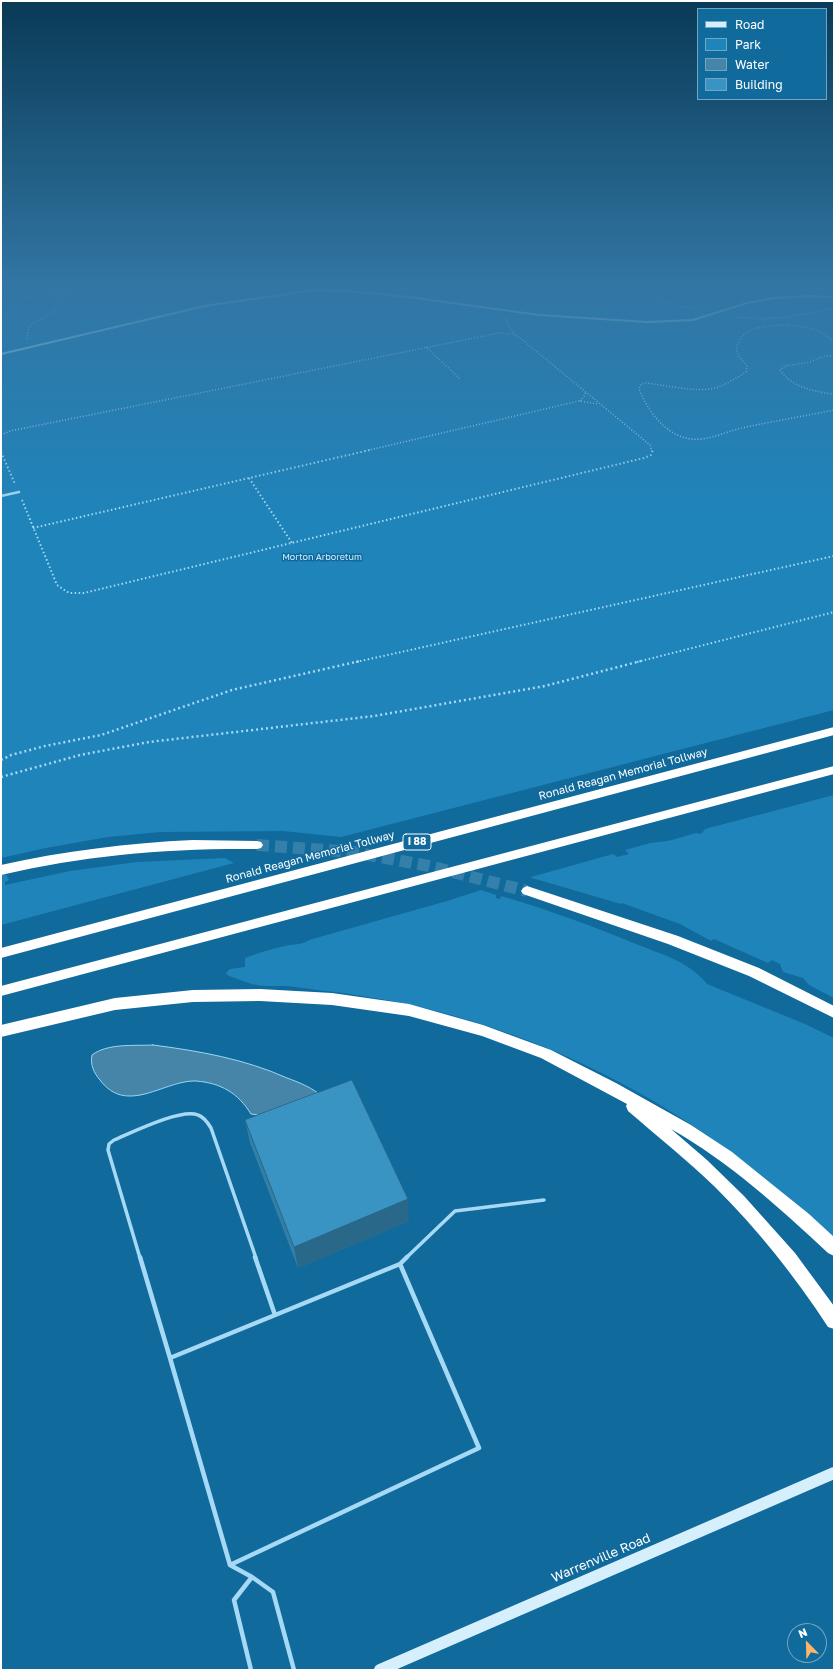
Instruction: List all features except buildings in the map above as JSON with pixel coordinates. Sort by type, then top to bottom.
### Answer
[{"type":"highway","name":"Ronald Reagan Memorial Tollway","points":[[1,954],[834,731]]},
{"type":"highway","points":[[1,991],[834,770]]},
{"type":"highway","points":[[1,870],[82,854],[126,848],[215,843],[258,845]]},
{"type":"highway","points":[[527,891],[673,940],[754,972],[834,1012]]},
{"type":"highway","points":[[1,1030],[115,1004],[193,996],[260,995],[332,999],[409,1010],[483,1030],[546,1054],[611,1087],[686,1130],[727,1157],[803,1219],[834,1248]]},
{"type":"highway","points":[[611,1087],[703,1166],[748,1210],[789,1258],[834,1321]]},
{"type":"main road","name":"Warrenville Road","points":[[380,1670],[834,1473]]},
{"type":"lane","points":[[1,496],[19,492]]},
{"type":"lane","points":[[275,1315],[211,1128],[206,1120],[196,1114],[182,1115],[114,1140],[109,1144],[108,1150],[230,1565],[252,1576],[273,1592],[294,1670]]},
{"type":"lane","points":[[170,1358],[400,1264],[455,1211],[544,1200]]},
{"type":"lane","points":[[230,1565],[478,1448],[400,1264]]},
{"type":"lane","points":[[251,1670],[234,1600],[252,1576]]},
{"type":"path","points":[[1,435],[10,431],[367,359]]},
{"type":"path","points":[[439,359],[460,379]]},
{"type":"path","points":[[546,359],[650,445],[653,449],[651,455],[94,592],[70,593],[62,591],[57,585],[34,528],[579,401],[592,402],[601,405]]},
{"type":"path","points":[[742,359],[747,366],[746,372],[719,388],[699,390],[646,383],[641,384],[639,389],[653,416],[675,435],[688,439],[700,439],[743,427],[834,410]]},
{"type":"path","points":[[818,359],[810,362],[785,366],[780,370],[784,376],[802,386],[834,394]]},
{"type":"path","points":[[579,401],[585,395],[585,391]]},
{"type":"path","points":[[249,478],[292,543]]},
{"type":"path","points":[[1,760],[11,755],[45,746],[101,735],[232,690],[834,556]]},
{"type":"path","points":[[1,777],[80,755],[149,742],[374,716],[545,686],[834,612]]},
{"type":"green space","name":"Morton Arboretum","points":[[1,359],[834,359],[834,710],[341,837],[283,831],[160,832],[108,837],[1,858]]},
{"type":"green space","points":[[834,795],[834,998],[809,985],[803,978],[783,972],[780,964],[772,960],[768,963],[714,939],[711,941],[680,924],[622,903],[621,904],[531,877],[613,854],[617,857],[629,854],[625,850],[650,843],[668,841],[696,833],[701,834],[705,829]]},
{"type":"green space","points":[[225,858],[234,863],[1,925],[1,875],[6,874],[9,880],[5,882],[5,885],[70,871],[137,862]]},
{"type":"green space","points":[[481,890],[496,895],[496,898],[500,899],[501,896],[569,918],[665,955],[684,964],[700,976],[707,984],[805,1024],[834,1038],[834,1238],[787,1196],[738,1157],[637,1091],[583,1064],[527,1040],[468,1020],[407,1004],[362,996],[286,986],[255,985],[227,975],[226,973],[230,969],[245,967],[245,958],[260,953],[288,945],[304,943],[309,940]]},
{"type":"water","points":[[153,1045],[205,1053],[238,1061],[271,1071],[307,1086],[318,1093],[260,1115],[251,1114],[240,1100],[228,1090],[213,1084],[196,1081],[184,1082],[146,1094],[134,1096],[122,1095],[111,1090],[100,1080],[93,1069],[92,1055],[98,1051],[121,1046]]},
{"type":"tunnel","points":[[257,845],[353,852],[429,866],[527,891]]}]
